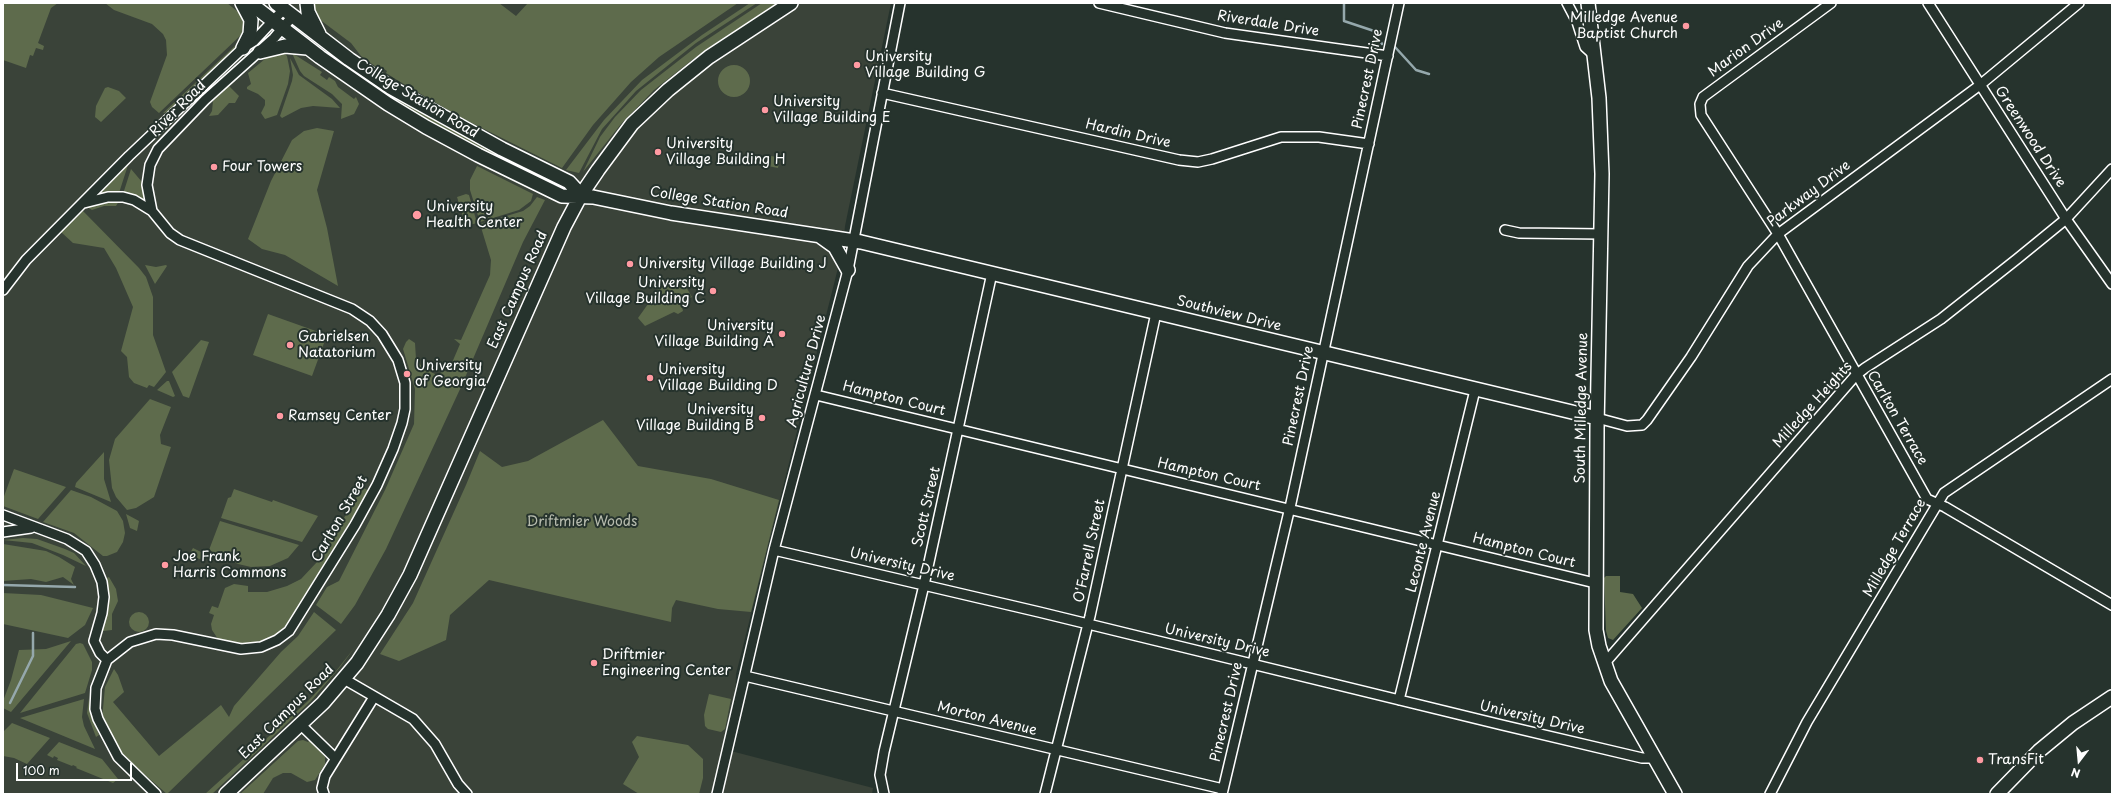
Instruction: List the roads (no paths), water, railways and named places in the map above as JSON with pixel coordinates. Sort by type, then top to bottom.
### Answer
[{"type":"main road","points":[[242,3],[251,20],[250,34],[243,48]]},
{"type":"main road","name":"College Station Road","points":[[250,3],[351,79],[426,127],[562,196],[580,195],[672,213],[853,240]]},
{"type":"main road","points":[[307,3],[308,12],[321,37]]},
{"type":"main road","name":"East Campus Road","points":[[227,794],[301,725],[344,679],[379,631],[410,575],[564,227],[580,195],[622,137],[649,107],[709,57],[792,3]]},
{"type":"main road","name":"South Milledge Avenue","points":[[1588,3],[1595,56],[1602,151],[1602,234],[1597,418],[1595,583],[1596,630],[1604,664],[1610,681],[1675,794]]},
{"type":"main road","name":"College Station Road","points":[[284,10],[390,87],[489,143],[569,182],[580,195]]},
{"type":"main road","points":[[260,52],[285,46],[308,48]]},
{"type":"main road","points":[[818,235],[835,247],[848,270]]},
{"type":"main road","name":"Southview Drive","points":[[853,240],[1597,418]]},
{"type":"main road","points":[[1998,794],[2039,751],[2073,723],[2112,697]]},
{"type":"street","name":"Agriculture Drive","points":[[717,794],[774,550],[848,270],[900,3]]},
{"type":"street","name":"Riverdale Drive","points":[[1099,3],[1225,33],[1388,56]]},
{"type":"street","name":"Pinecrest Drive","points":[[1223,791],[1289,508],[1399,3]]},
{"type":"street","points":[[1567,3],[1577,22],[1585,47],[1595,56]]},
{"type":"street","name":"Marion Drive","points":[[1700,104],[1704,97],[1831,3]]},
{"type":"street","name":"Greenwood Drive","points":[[1928,3],[2066,219],[2112,284]]},
{"type":"street","name":"Parkway Drive","points":[[1597,418],[1627,426],[1637,426],[1647,420],[1691,357],[1748,266],[1778,234],[1980,85],[2079,3]]},
{"type":"street","points":[[278,25],[284,10]]},
{"type":"street","name":"River Road","points":[[3,290],[26,260],[160,126],[243,48],[278,25]]},
{"type":"street","name":"River Road","points":[[152,211],[147,185],[150,165],[158,149],[205,100],[260,52],[278,25]]},
{"type":"street","name":"Hardin Drive","points":[[882,93],[1180,160],[1198,162],[1281,137],[1319,137],[1369,144]]},
{"type":"street","name":"Carlton Terrace","points":[[1700,104],[1701,115],[1778,234],[1927,499],[1937,503],[2112,605]]},
{"type":"street","name":"Milledge Heights","points":[[1604,664],[1856,375],[1941,319],[2066,219],[2112,169]]},
{"type":"street","name":"River Road","points":[[84,203],[98,198],[123,197],[134,200],[152,211]]},
{"type":"street","name":"Carlton Street","points":[[107,660],[130,642],[156,634],[173,635],[241,649],[261,647],[277,640],[289,631],[363,512],[393,449],[405,409],[405,383],[398,360],[382,334],[370,321],[344,305],[180,240],[170,233],[152,211]]},
{"type":"street","points":[[1505,230],[1519,233],[1602,234]]},
{"type":"street","name":"Scott Street","points":[[884,794],[880,775],[959,430],[992,273]]},
{"type":"street","name":"O'Farrell Street","points":[[1045,794],[1087,624],[1156,313]]},
{"type":"street","name":"Milledge Terrace","points":[[1770,794],[1807,722],[1944,493],[2112,379]]},
{"type":"street","name":"Leconte Avenue","points":[[1399,700],[1475,390]]},
{"type":"street","name":"Hampton Court","points":[[816,395],[1595,583]]},
{"type":"street","points":[[3,515],[67,539],[86,551],[96,565],[102,582],[104,597],[102,613],[94,641],[100,652],[107,660],[96,688],[95,709],[98,719],[118,757],[156,794]]},
{"type":"street","points":[[3,532],[35,528]]},
{"type":"street","name":"University Drive","points":[[774,550],[924,584],[1642,758],[1653,758]]},
{"type":"street","name":"Morton Avenue","points":[[745,676],[1223,791]]},
{"type":"street","points":[[344,679],[405,714],[416,723],[435,744],[458,784],[467,794]]},
{"type":"street","points":[[324,794],[323,780],[335,758],[374,697]]},
{"type":"street","points":[[301,725],[335,758]]},
{"type":"street","points":[[321,745],[334,746],[347,740]]},
{"type":"waterway","points":[[1344,3],[1344,21],[1374,31],[1382,44]]},
{"type":"waterway","points":[[1395,47],[1416,70],[1429,74]]},
{"type":"waterway","points":[[3,585],[75,587]]},
{"type":"waterway","points":[[10,703],[33,656],[33,633]]},
{"type":"place","name":"Milledge Avenue Baptist Church","points":[[1686,26]]},
{"type":"place","name":"University Village Building G","points":[[857,65]]},
{"type":"place","name":"University Village Building E","points":[[765,110]]},
{"type":"place","name":"University Village Building H","points":[[658,152]]},
{"type":"place","name":"Four Towers","points":[[214,167]]},
{"type":"place","name":"University Health Center","points":[[417,215]]},
{"type":"place","name":"University Village Building J","points":[[630,264]]},
{"type":"place","name":"University Village Building C","points":[[713,291]]},
{"type":"place","name":"University Village Building A","points":[[782,334]]},
{"type":"place","name":"Gabrielsen Natatorium","points":[[290,345]]},
{"type":"place","name":"University of Georgia","points":[[407,374]]},
{"type":"place","name":"University Village Building D","points":[[650,378]]},
{"type":"place","name":"Ramsey Center","points":[[280,416]]},
{"type":"place","name":"University Village Building B","points":[[762,418]]},
{"type":"place","name":"Joe Frank Harris Commons","points":[[165,565]]},
{"type":"place","name":"Driftmier Engineering Center","points":[[594,663]]},
{"type":"place","name":"TransFit","points":[[1980,760]]},
{"type":"park label","name":"Driftmier Woods","points":[[582,522]]}]
